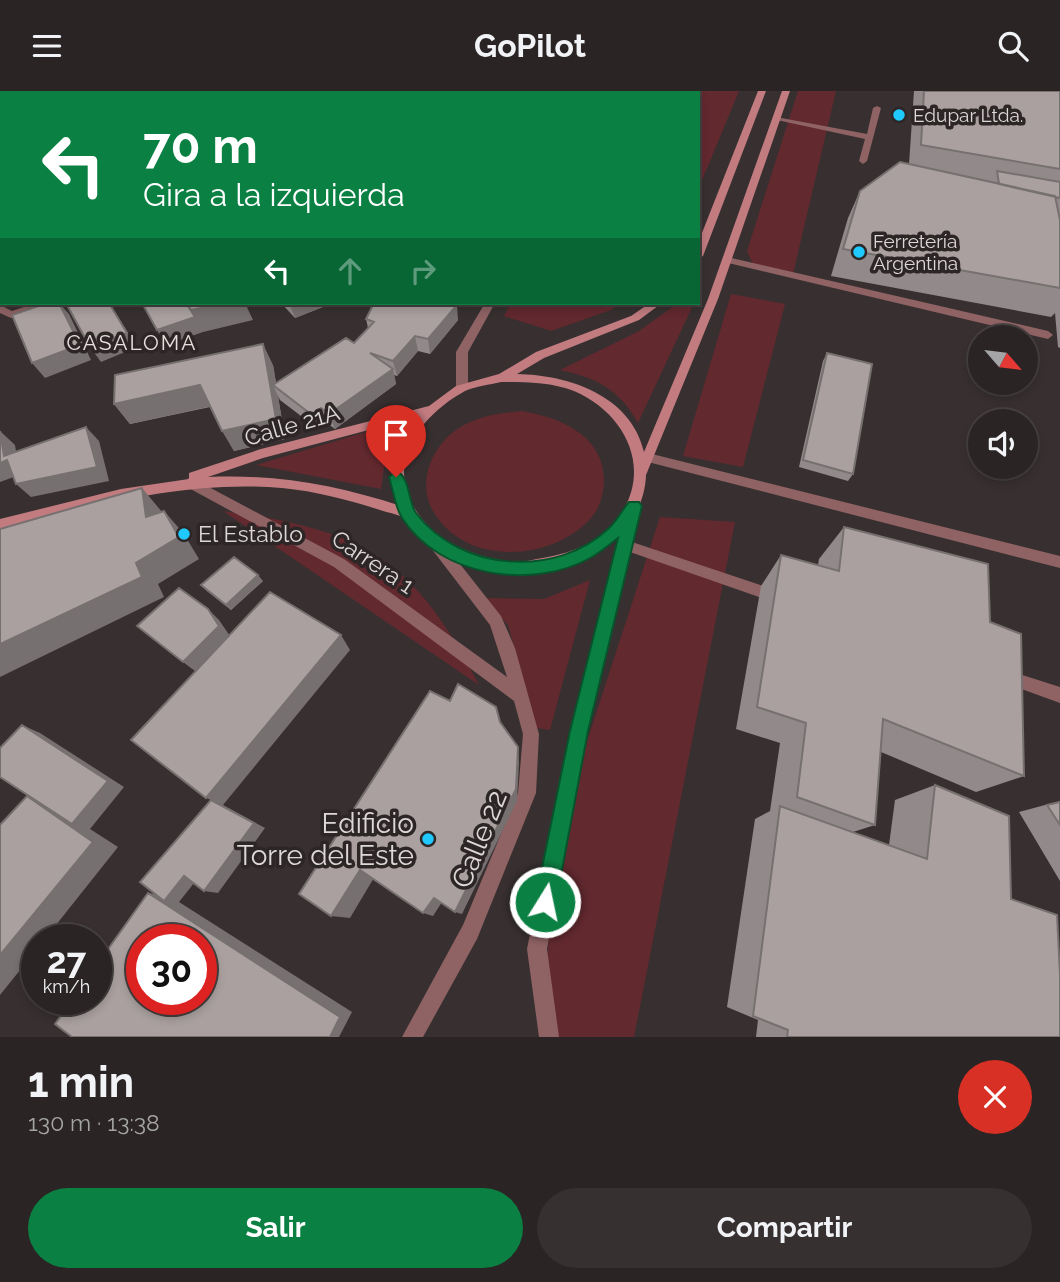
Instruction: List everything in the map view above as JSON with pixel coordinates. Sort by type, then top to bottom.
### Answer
[{"type":"main road","points":[[700,251],[762,91]]},
{"type":"main road","points":[[645,464],[634,437],[612,409],[580,389],[541,378],[501,378],[462,388],[428,410],[404,440],[396,477],[408,514],[436,544],[470,561],[508,569],[549,566],[585,553],[615,532],[634,506],[645,464],[727,260],[786,91]]},
{"type":"main road","points":[[501,378],[540,355],[635,319],[654,305]]},
{"type":"main road","name":"Calle 21A","points":[[170,485],[261,454],[428,410]]},
{"type":"main road","name":"Calle 21A","points":[[0,525],[85,502],[170,485],[236,480],[324,489],[408,514]]},
{"type":"street","points":[[863,161],[877,108]]},
{"type":"street","points":[[776,119],[870,137]]},
{"type":"street","points":[[727,260],[1048,335]]},
{"type":"street","points":[[0,309],[11,315],[40,305]]},
{"type":"street","points":[[462,388],[462,352],[489,305]]},
{"type":"street","points":[[645,464],[1060,562]]},
{"type":"street","name":"Carrera 1","points":[[190,482],[339,563],[520,696]]},
{"type":"street","points":[[549,1037],[537,949],[579,731],[634,506]]},
{"type":"street","name":"Calle 22","points":[[412,1037],[470,932],[527,793],[531,734],[507,648],[496,621],[436,544]]},
{"type":"street","points":[[625,545],[796,604]]},
{"type":"street","points":[[994,673],[1060,695]]},
{"type":"shaded area","points":[[700,91],[739,91],[700,185]]},
{"type":"shaded area","points":[[798,91],[836,91],[793,274],[753,264],[747,251]]},
{"type":"shaded area","points":[[731,294],[785,304],[743,467],[683,456]]},
{"type":"shaded area","points":[[510,305],[617,305],[611,310],[551,331],[504,316]]},
{"type":"shaded area","points":[[675,305],[693,305],[638,423],[615,393],[596,381],[560,370],[639,331]]},
{"type":"shaded area","points":[[521,411],[563,423],[587,439],[602,463],[602,495],[591,518],[574,533],[554,543],[532,550],[509,552],[487,549],[466,542],[447,529],[433,511],[428,499],[427,474],[444,440],[464,425],[485,417]]},
{"type":"shaded area","points":[[399,422],[386,454],[381,489],[256,465]]},
{"type":"shaded area","points":[[223,511],[313,528],[348,541],[379,557],[406,579],[431,606],[479,685]]},
{"type":"shaded area","points":[[660,517],[735,522],[634,1037],[554,1037],[546,995],[553,846]]},
{"type":"shaded area","points":[[590,580],[550,730],[537,728],[508,625],[483,598],[544,599]]},
{"type":"building","points":[[924,91],[1060,91],[1060,169],[921,145]]},
{"type":"building","points":[[900,162],[1055,196],[1060,220],[1060,288],[843,249],[860,191]]},
{"type":"building","points":[[997,171],[1060,182],[1060,198],[999,184]]},
{"type":"building","points":[[41,305],[60,305],[80,345],[32,363],[12,315]]},
{"type":"building","points":[[67,305],[110,305],[127,333],[90,347]]},
{"type":"building","points":[[143,305],[187,305],[195,317],[157,330]]},
{"type":"building","points":[[188,305],[215,305],[191,310]]},
{"type":"building","points":[[373,305],[457,305],[428,339],[415,336],[393,361],[370,353],[393,369],[329,414],[321,408],[312,415],[273,385],[346,338],[354,343],[374,322],[366,319]]},
{"type":"building","points":[[263,344],[276,419],[222,431],[200,385],[114,404],[115,375]]},
{"type":"building","points":[[827,353],[872,364],[853,474],[803,460]]},
{"type":"building","points":[[86,427],[97,467],[16,484],[7,460],[0,463],[0,431],[4,456]]},
{"type":"building","points":[[142,488],[146,517],[164,511],[179,537],[136,563],[142,577],[0,644],[0,529]]},
{"type":"building","points":[[844,527],[988,564],[990,622],[1021,634],[1024,776],[883,719],[875,825],[797,797],[806,723],[757,707],[781,555],[839,571]]},
{"type":"building","points":[[234,557],[258,575],[226,605],[201,585]]},
{"type":"building","points":[[179,588],[208,609],[219,626],[183,662],[137,626]]},
{"type":"building","points":[[270,592],[341,635],[206,798],[131,740]]},
{"type":"building","name":"Edificio Torre del Este","points":[[458,684],[496,707],[500,722],[518,747],[516,789],[455,912],[434,898],[423,913],[360,870],[331,916],[299,894],[430,691],[450,701]]},
{"type":"building","points":[[22,725],[108,781],[72,824],[0,777],[0,748]]},
{"type":"building","points":[[935,785],[1009,816],[1011,899],[1057,915],[1060,1037],[787,1037],[788,1030],[753,1016],[780,806],[927,859]]},
{"type":"building","points":[[27,796],[93,842],[26,924],[21,924],[21,929],[0,955],[0,825]]},
{"type":"building","points":[[211,800],[254,823],[204,891],[184,876],[164,901],[140,882]]},
{"type":"building","points":[[1060,802],[1060,825],[1047,805]]},
{"type":"building","points":[[148,893],[196,924],[126,924],[126,1015],[217,1015],[217,938],[340,1017],[330,1037],[72,1037],[55,1024],[61,1015],[112,1015],[112,944]]},
{"type":"place","name":"Edupar Ltda.","points":[[899,115]]},
{"type":"place","name":"Ferretería Argentina","points":[[859,252]]},
{"type":"place","name":"El Establo","points":[[184,534]]},
{"type":"place","name":"Edificio Torre del Este","points":[[428,839]]},
{"type":"district","name":"CASALOMA","points":[[132,343]]},
{"type":"route","points":[[396,477],[408,514],[436,544],[470,561],[508,569],[549,566],[585,553],[615,532],[634,506],[579,731],[545,902]]}]
